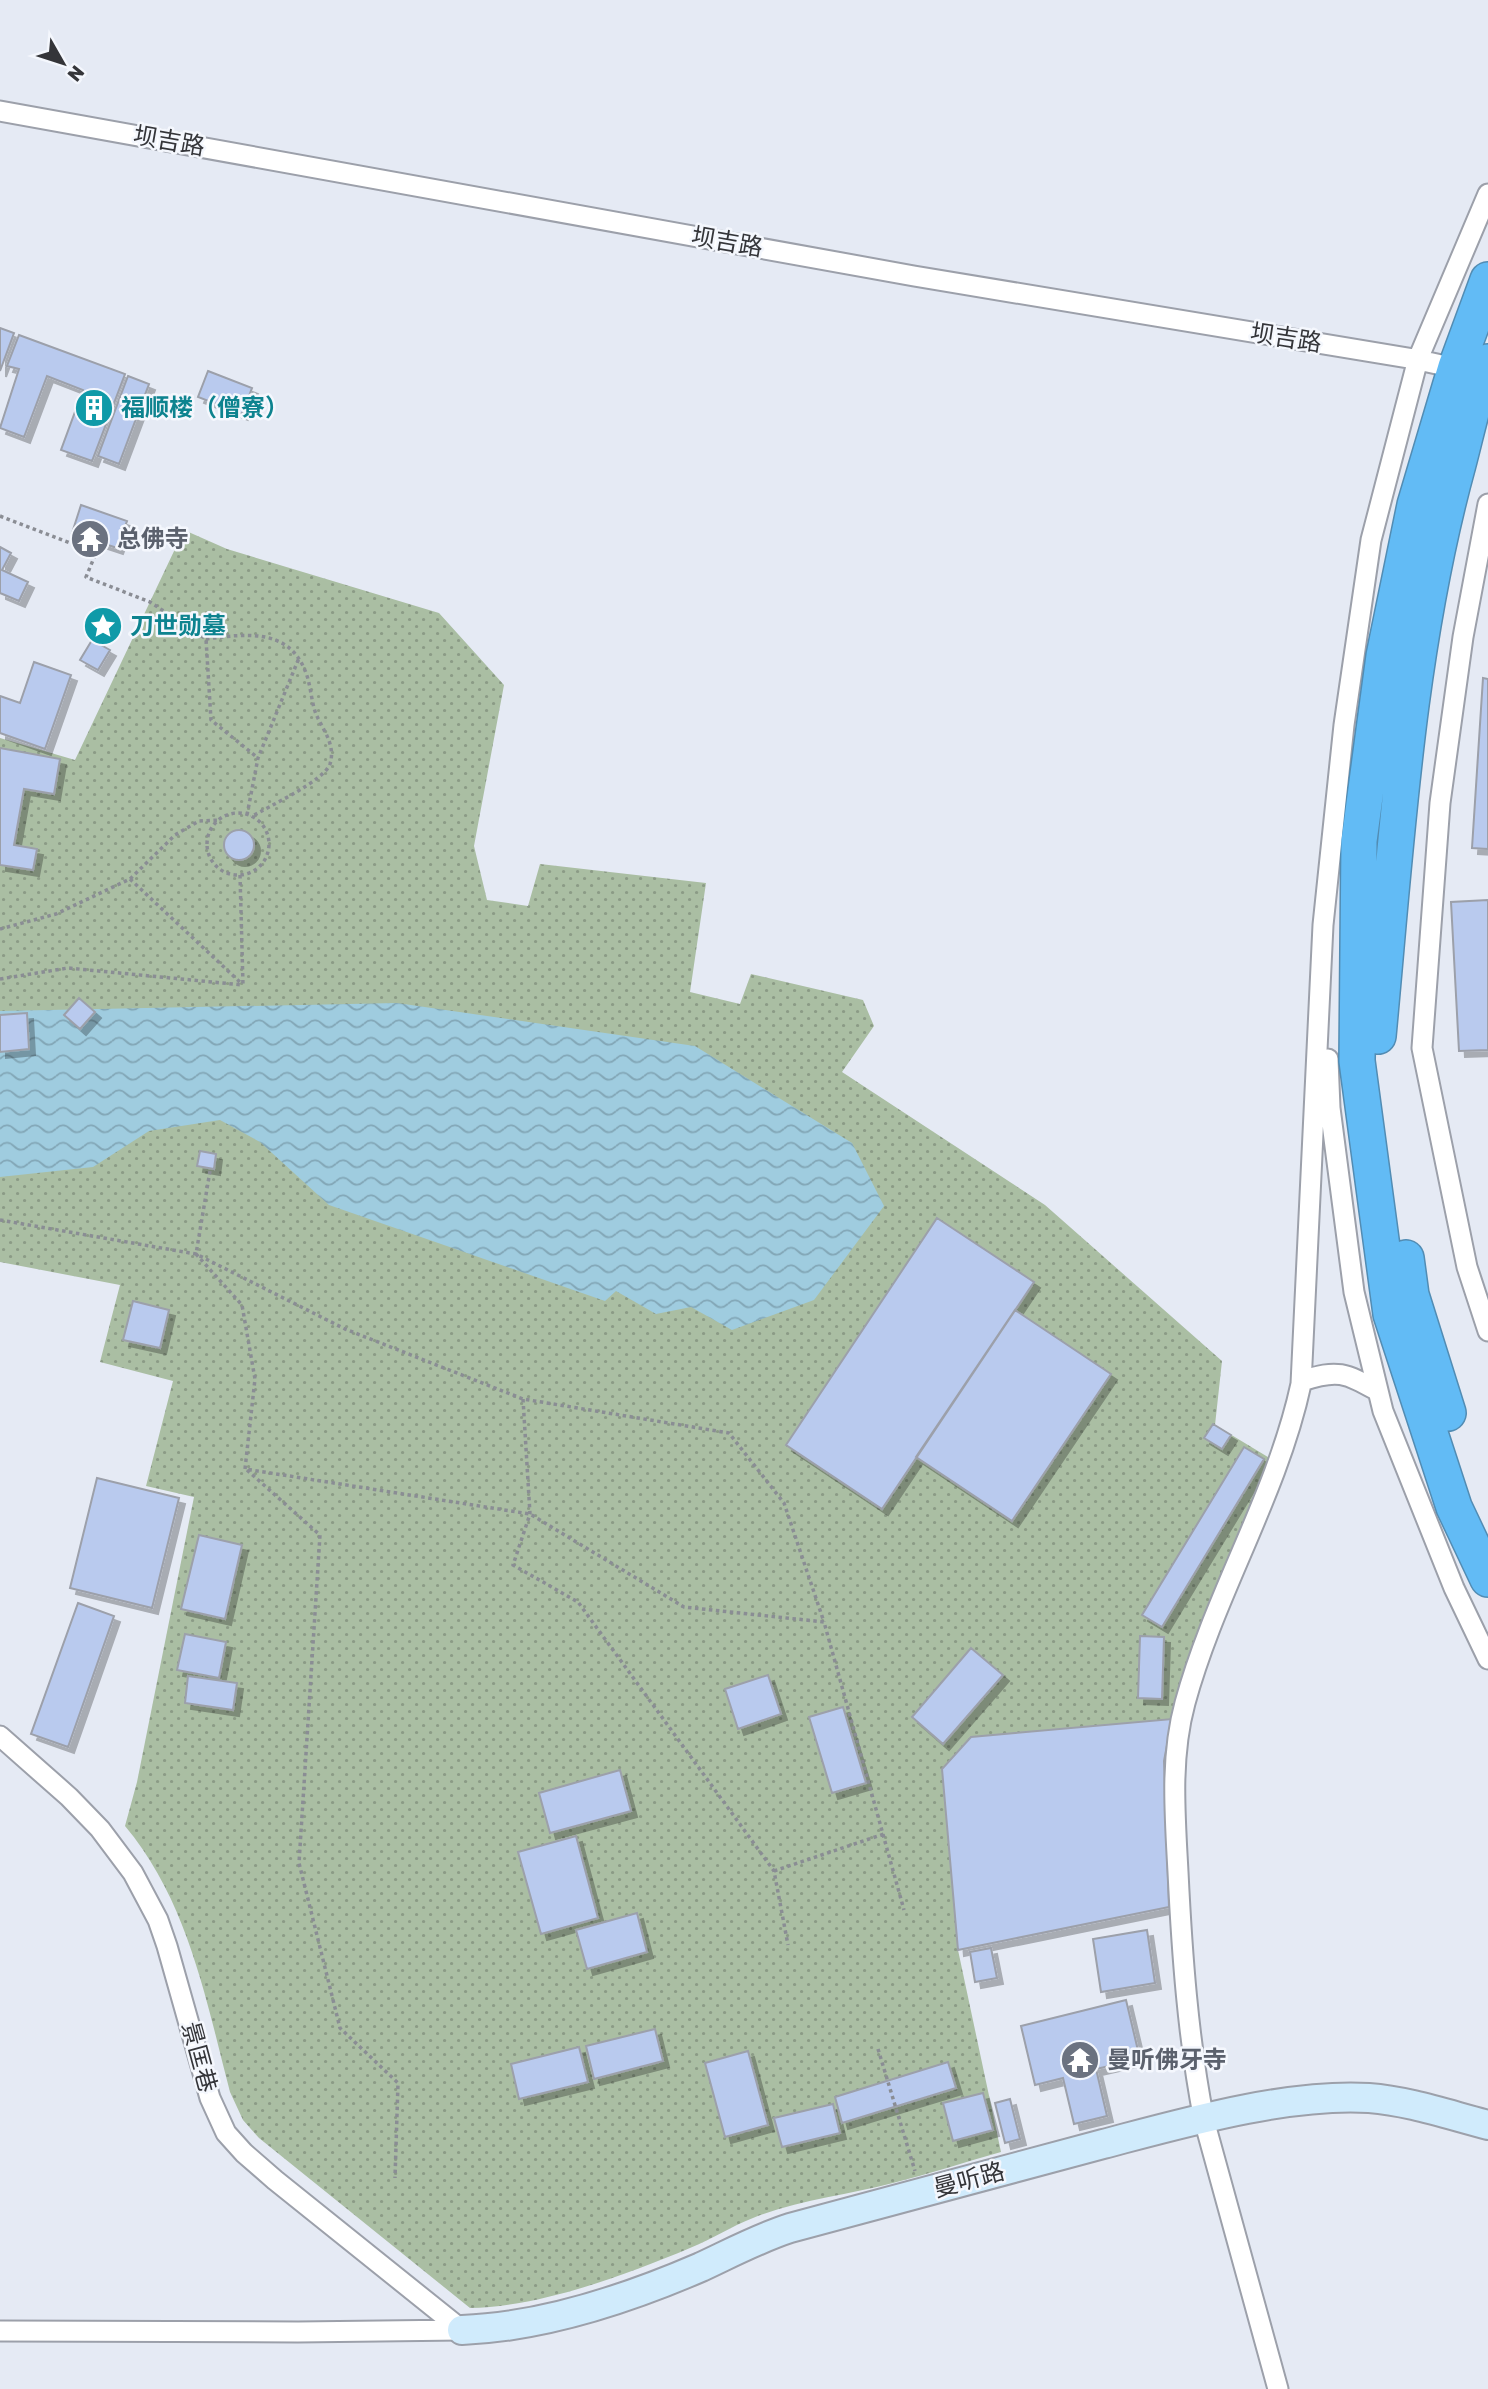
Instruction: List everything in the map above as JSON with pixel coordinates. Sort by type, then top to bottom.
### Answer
[{"type":"highway","points":[[1488,280],[1479,370],[1445,510],[1417,658],[1396,843],[1377,1053],[1411,1295],[1481,1518],[1488,1532]]},
{"type":"highway","points":[[1479,370],[1415,505],[1384,656],[1359,841],[1357,1062],[1391,1314],[1454,1507],[1488,1579]]},
{"type":"street","name":"坝吉路","points":[[0,111],[914,276],[1479,370]]},
{"type":"street","points":[[1278,2389],[1204,2120],[1196,2078],[1180,1906],[1174,1794],[1177,1742],[1196,1668],[1277,1469],[1293,1421],[1302,1381],[1322,925],[1344,725],[1371,540],[1418,359],[1488,194]]},
{"type":"street","points":[[1488,504],[1463,637],[1440,803],[1422,1048],[1467,1267],[1488,1331]]},
{"type":"street","points":[[1322,925],[1359,928]]},
{"type":"street","points":[[1322,925],[1330,1108],[1354,1292],[1383,1411],[1454,1588],[1488,1659]]},
{"type":"street","points":[[1302,1381],[1328,1372],[1351,1376],[1378,1391]]},
{"type":"street","name":"景匡巷","points":[[0,1736],[69,1797],[100,1829],[134,1873],[158,1920],[210,2098],[226,2133],[275,2180],[463,2330]]},
{"type":"street","name":"曼听路","points":[[463,2330],[523,2323],[603,2302],[701,2267],[760,2238],[790,2228],[1204,2120],[1300,2102],[1370,2098],[1405,2103],[1488,2125]]},
{"type":"street","points":[[0,2331],[463,2330]]},
{"type":"path","points":[[0,516],[96,553],[86,577],[150,602],[206,639],[246,634],[279,640],[299,657],[307,675],[316,713],[330,741],[330,765],[321,777],[249,816],[228,815],[220,820],[209,835],[209,854],[220,869],[229,874],[240,875],[257,869],[268,853],[267,834],[263,826],[249,816]]},
{"type":"path","points":[[206,639],[211,719],[258,758]]},
{"type":"path","points":[[249,816],[258,758],[299,657]]},
{"type":"path","points":[[0,929],[56,914],[130,879],[175,835],[199,821],[220,820]]},
{"type":"path","points":[[240,875],[243,985]]},
{"type":"path","points":[[130,879],[243,985]]},
{"type":"path","points":[[0,979],[68,968],[243,985]]},
{"type":"path","points":[[196,1254],[210,1171]]},
{"type":"path","points":[[0,1220],[196,1254],[345,1328],[523,1399],[729,1433],[784,1503],[824,1622],[904,1910]]},
{"type":"path","points":[[196,1254],[242,1305],[255,1379],[246,1469]]},
{"type":"path","points":[[523,1399],[530,1514],[513,1565],[578,1602],[774,1871],[788,1945]]},
{"type":"path","points":[[246,1469],[530,1514],[684,1607],[824,1622]]},
{"type":"path","points":[[246,1469],[320,1535],[299,1863],[340,2028],[398,2083],[395,2178]]},
{"type":"path","points":[[774,1871],[884,1834]]},
{"type":"path","points":[[877,2049],[922,2193]]},
{"type":"green space","points":[[184,530],[227,549],[439,613],[504,685],[474,846],[487,900],[528,906],[540,864],[706,883],[690,992],[740,1004],[751,974],[863,1000],[874,1026],[842,1072],[1045,1205],[1222,1361],[1215,1425],[1273,1460],[1172,1719],[972,1737],[942,1769],[958,1950],[1001,2152],[893,2183],[770,2212],[665,2258],[582,2288],[525,2302],[470,2308],[259,2138],[243,2120],[230,2092],[203,1987],[180,1919],[147,1855],[125,1826],[137,1782],[194,1497],[146,1486],[173,1381],[100,1362],[120,1285],[0,1262],[0,738],[75,760]]},
{"type":"water","points":[[397,1003],[695,1046],[852,1143],[884,1206],[814,1300],[732,1330],[691,1307],[656,1314],[616,1291],[605,1301],[329,1205],[260,1142],[220,1120],[149,1131],[93,1167],[0,1177],[0,1011]]},
{"type":"building","points":[[0,328],[14,333],[0,371]]},
{"type":"building","name":"福顺楼（僧寮）","points":[[19,335],[125,374],[92,461],[61,450],[83,390],[47,376],[24,437],[0,428],[19,369],[7,366]]},
{"type":"building","points":[[208,371],[252,388],[242,414],[198,397]]},
{"type":"building","points":[[128,376],[149,384],[119,464],[98,456]]},
{"type":"building","points":[[81,505],[127,521],[117,548],[72,533]]},
{"type":"building","points":[[0,547],[11,553],[2,570],[28,582],[19,601],[0,593]]},
{"type":"building","points":[[92,640],[110,650],[98,670],[80,660]]},
{"type":"building","points":[[34,662],[71,675],[45,749],[0,733],[0,696],[20,703]]},
{"type":"building","points":[[1483,678],[1488,679],[1488,849],[1472,848]]},
{"type":"building","points":[[0,748],[60,759],[54,794],[24,789],[14,845],[37,849],[33,870],[0,865]]},
{"type":"building","points":[[239,830],[250,834],[254,845],[250,856],[239,860],[228,856],[224,845],[228,834]]},
{"type":"building","points":[[1488,900],[1488,1050],[1459,1051],[1451,902]]},
{"type":"building","points":[[79,998],[95,1012],[80,1029],[64,1015]]},
{"type":"building","points":[[27,1013],[29,1049],[0,1052],[0,1015]]},
{"type":"building","points":[[200,1151],[216,1154],[214,1169],[197,1166]]},
{"type":"building","points":[[937,1218],[1034,1282],[882,1509],[786,1445]]},
{"type":"building","points":[[133,1301],[169,1310],[160,1348],[123,1340]]},
{"type":"building","points":[[1015,1310],[1111,1374],[1012,1521],[916,1457]]},
{"type":"building","points":[[1213,1424],[1231,1435],[1222,1449],[1204,1438]]},
{"type":"building","points":[[1244,1447],[1264,1459],[1162,1627],[1142,1615]]},
{"type":"building","points":[[97,1478],[179,1498],[152,1608],[70,1588]]},
{"type":"building","points":[[199,1535],[242,1545],[225,1619],[181,1609]]},
{"type":"building","points":[[78,1603],[114,1616],[68,1747],[31,1734]]},
{"type":"building","points":[[185,1634],[226,1642],[219,1678],[177,1670]]},
{"type":"building","points":[[1140,1636],[1164,1637],[1162,1699],[1138,1698]]},
{"type":"building","points":[[971,1648],[1003,1675],[943,1744],[912,1717]]},
{"type":"building","points":[[768,1675],[781,1714],[738,1729],[725,1689]]},
{"type":"building","points":[[188,1676],[237,1683],[233,1710],[185,1703]]},
{"type":"building","points":[[843,1707],[866,1783],[832,1793],[809,1717]]},
{"type":"building","points":[[1172,1719],[1164,1761],[1169,1907],[958,1950],[942,1769],[971,1737]]},
{"type":"building","points":[[620,1770],[631,1811],[550,1833],[539,1793]]},
{"type":"building","points":[[576,1836],[598,1918],[541,1934],[518,1852]]},
{"type":"building","points":[[637,1913],[647,1952],[587,1969],[576,1930]]},
{"type":"building","points":[[1147,1930],[1155,1983],[1101,1992],[1093,1939]]},
{"type":"building","points":[[991,1948],[997,1978],[975,1982],[970,1952]]},
{"type":"building","points":[[1126,2000],[1140,2059],[1096,2069],[1107,2116],[1074,2124],[1063,2078],[1035,2085],[1021,2026]]},
{"type":"building","points":[[655,2029],[663,2061],[594,2079],[586,2046]]},
{"type":"building","points":[[579,2047],[588,2082],[519,2099],[511,2064]]},
{"type":"building","points":[[748,2051],[768,2125],[725,2137],[705,2063]]},
{"type":"building","points":[[948,2062],[956,2088],[842,2123],[835,2097]]},
{"type":"building","points":[[983,2093],[993,2130],[953,2141],[943,2103]]},
{"type":"building","points":[[1010,2099],[1020,2139],[1005,2143],[995,2103]]},
{"type":"building","points":[[833,2104],[840,2133],[782,2147],[774,2118]]},
{"type":"place","name":"福顺楼（僧寮）","points":[[94,408]]},
{"type":"place","name":"总佛寺","points":[[90,539]]},
{"type":"place","name":"刀世勋墓","points":[[103,626]]},
{"type":"place","name":"曼听佛牙寺","points":[[1080,2060]]}]
